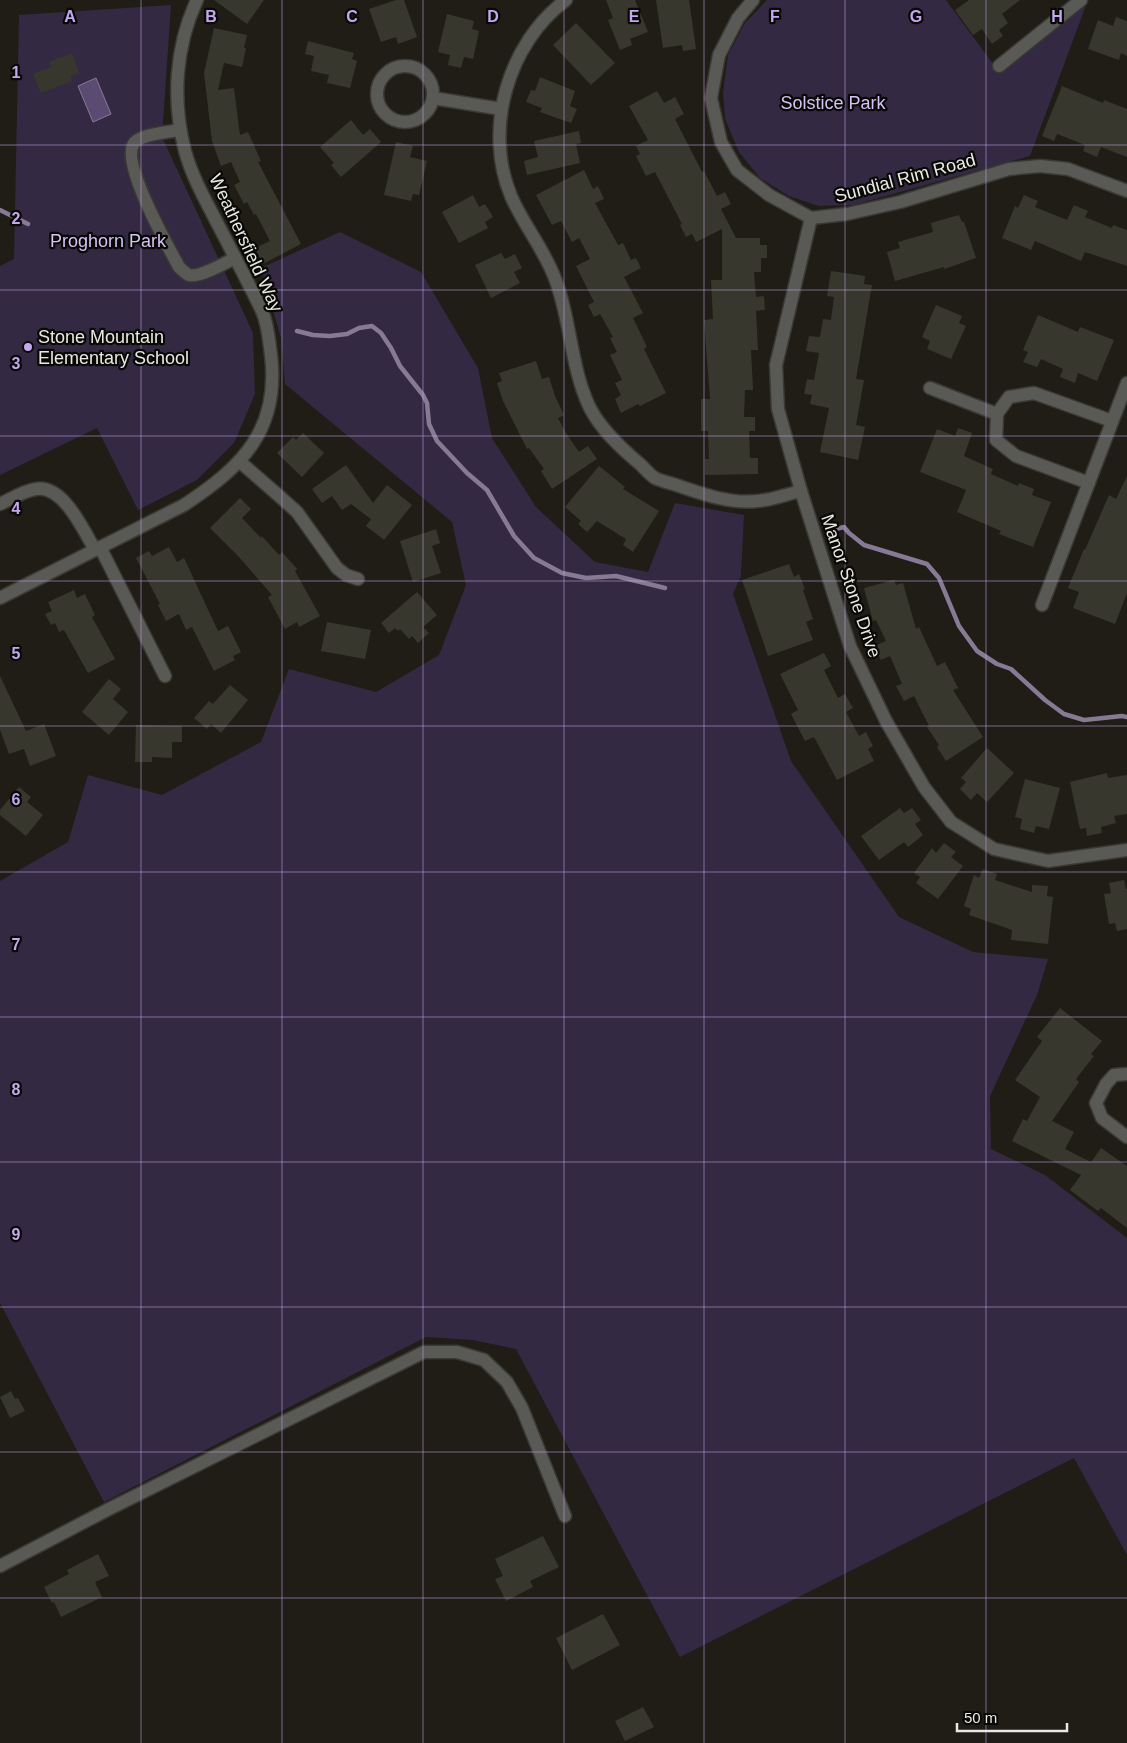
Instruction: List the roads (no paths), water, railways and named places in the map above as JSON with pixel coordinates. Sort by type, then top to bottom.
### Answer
[{"type":"street","name":"Weathersfield Way","points":[[0,598],[184,505],[207,490],[230,471],[248,452],[260,432],[268,411],[272,382],[269,339],[263,314],[200,190],[186,153],[180,130],[177,102],[182,43],[192,11],[198,0]]},
{"type":"street","points":[[566,0],[556,7],[534,32],[514,65],[501,109],[501,158],[511,196],[554,274],[566,314],[574,364],[590,408],[614,442],[655,478],[711,497],[757,502],[801,491]]},
{"type":"street","points":[[752,0],[738,18],[719,56],[711,98],[721,142],[737,170],[769,195],[811,218]]},
{"type":"street","points":[[999,66],[1081,0]]},
{"type":"street","points":[[400,66],[410,66],[427,76],[432,85],[433,98],[426,113],[419,119],[398,122],[388,117],[382,110],[378,101],[378,87],[384,75],[392,69],[400,66]]},
{"type":"street","points":[[433,98],[501,109]]},
{"type":"street","points":[[180,130],[142,137],[133,145],[131,151],[134,168],[151,215],[179,267],[185,273],[191,276],[201,273],[235,258]]},
{"type":"street","name":"Sundial Rim Road","points":[[811,218],[846,214],[900,202],[1008,169],[1032,166],[1068,169],[1127,191]]},
{"type":"street","name":"Manor Stone Drive","points":[[811,218],[776,364],[778,409],[801,491],[850,646],[886,721],[920,779],[951,822],[994,850],[1048,861],[1127,850]]},
{"type":"street","points":[[1042,605],[1127,383]]},
{"type":"street","points":[[930,388],[997,414]]},
{"type":"street","points":[[1089,483],[1016,456],[996,440],[997,414],[1010,397],[1034,394],[1112,422]]},
{"type":"street","points":[[239,461],[296,512],[337,568],[346,575],[358,579]]},
{"type":"street","points":[[0,504],[24,492],[38,488],[56,493],[72,511],[98,549],[166,676]]},
{"type":"street","points":[[1127,1074],[1114,1075],[1106,1084],[1096,1103],[1102,1118],[1127,1137]]},
{"type":"street","points":[[0,1566],[109,1509],[424,1352],[457,1352],[484,1360],[507,1382],[522,1408],[565,1516]]},
{"type":"waterway","points":[[0,210],[28,224]]},
{"type":"waterway","points":[[297,331],[313,335],[330,336],[347,334],[359,328],[372,326],[381,333],[400,366],[423,395],[427,403],[429,424],[437,441],[467,473],[487,490],[514,536],[534,558],[562,573],[586,578],[616,576],[665,588]]},
{"type":"waterway","points":[[827,531],[844,527],[864,545],[927,564],[939,578],[959,626],[977,651],[997,664],[1011,669],[1045,700],[1064,714],[1084,720],[1127,717]]},
{"type":"place","name":"Stone Mountain Elementary School","points":[[28,347]]},
{"type":"park label","name":"Solstice Park","points":[[833,103]]},
{"type":"park label","name":"Proghorn Park","points":[[108,241]]}]
